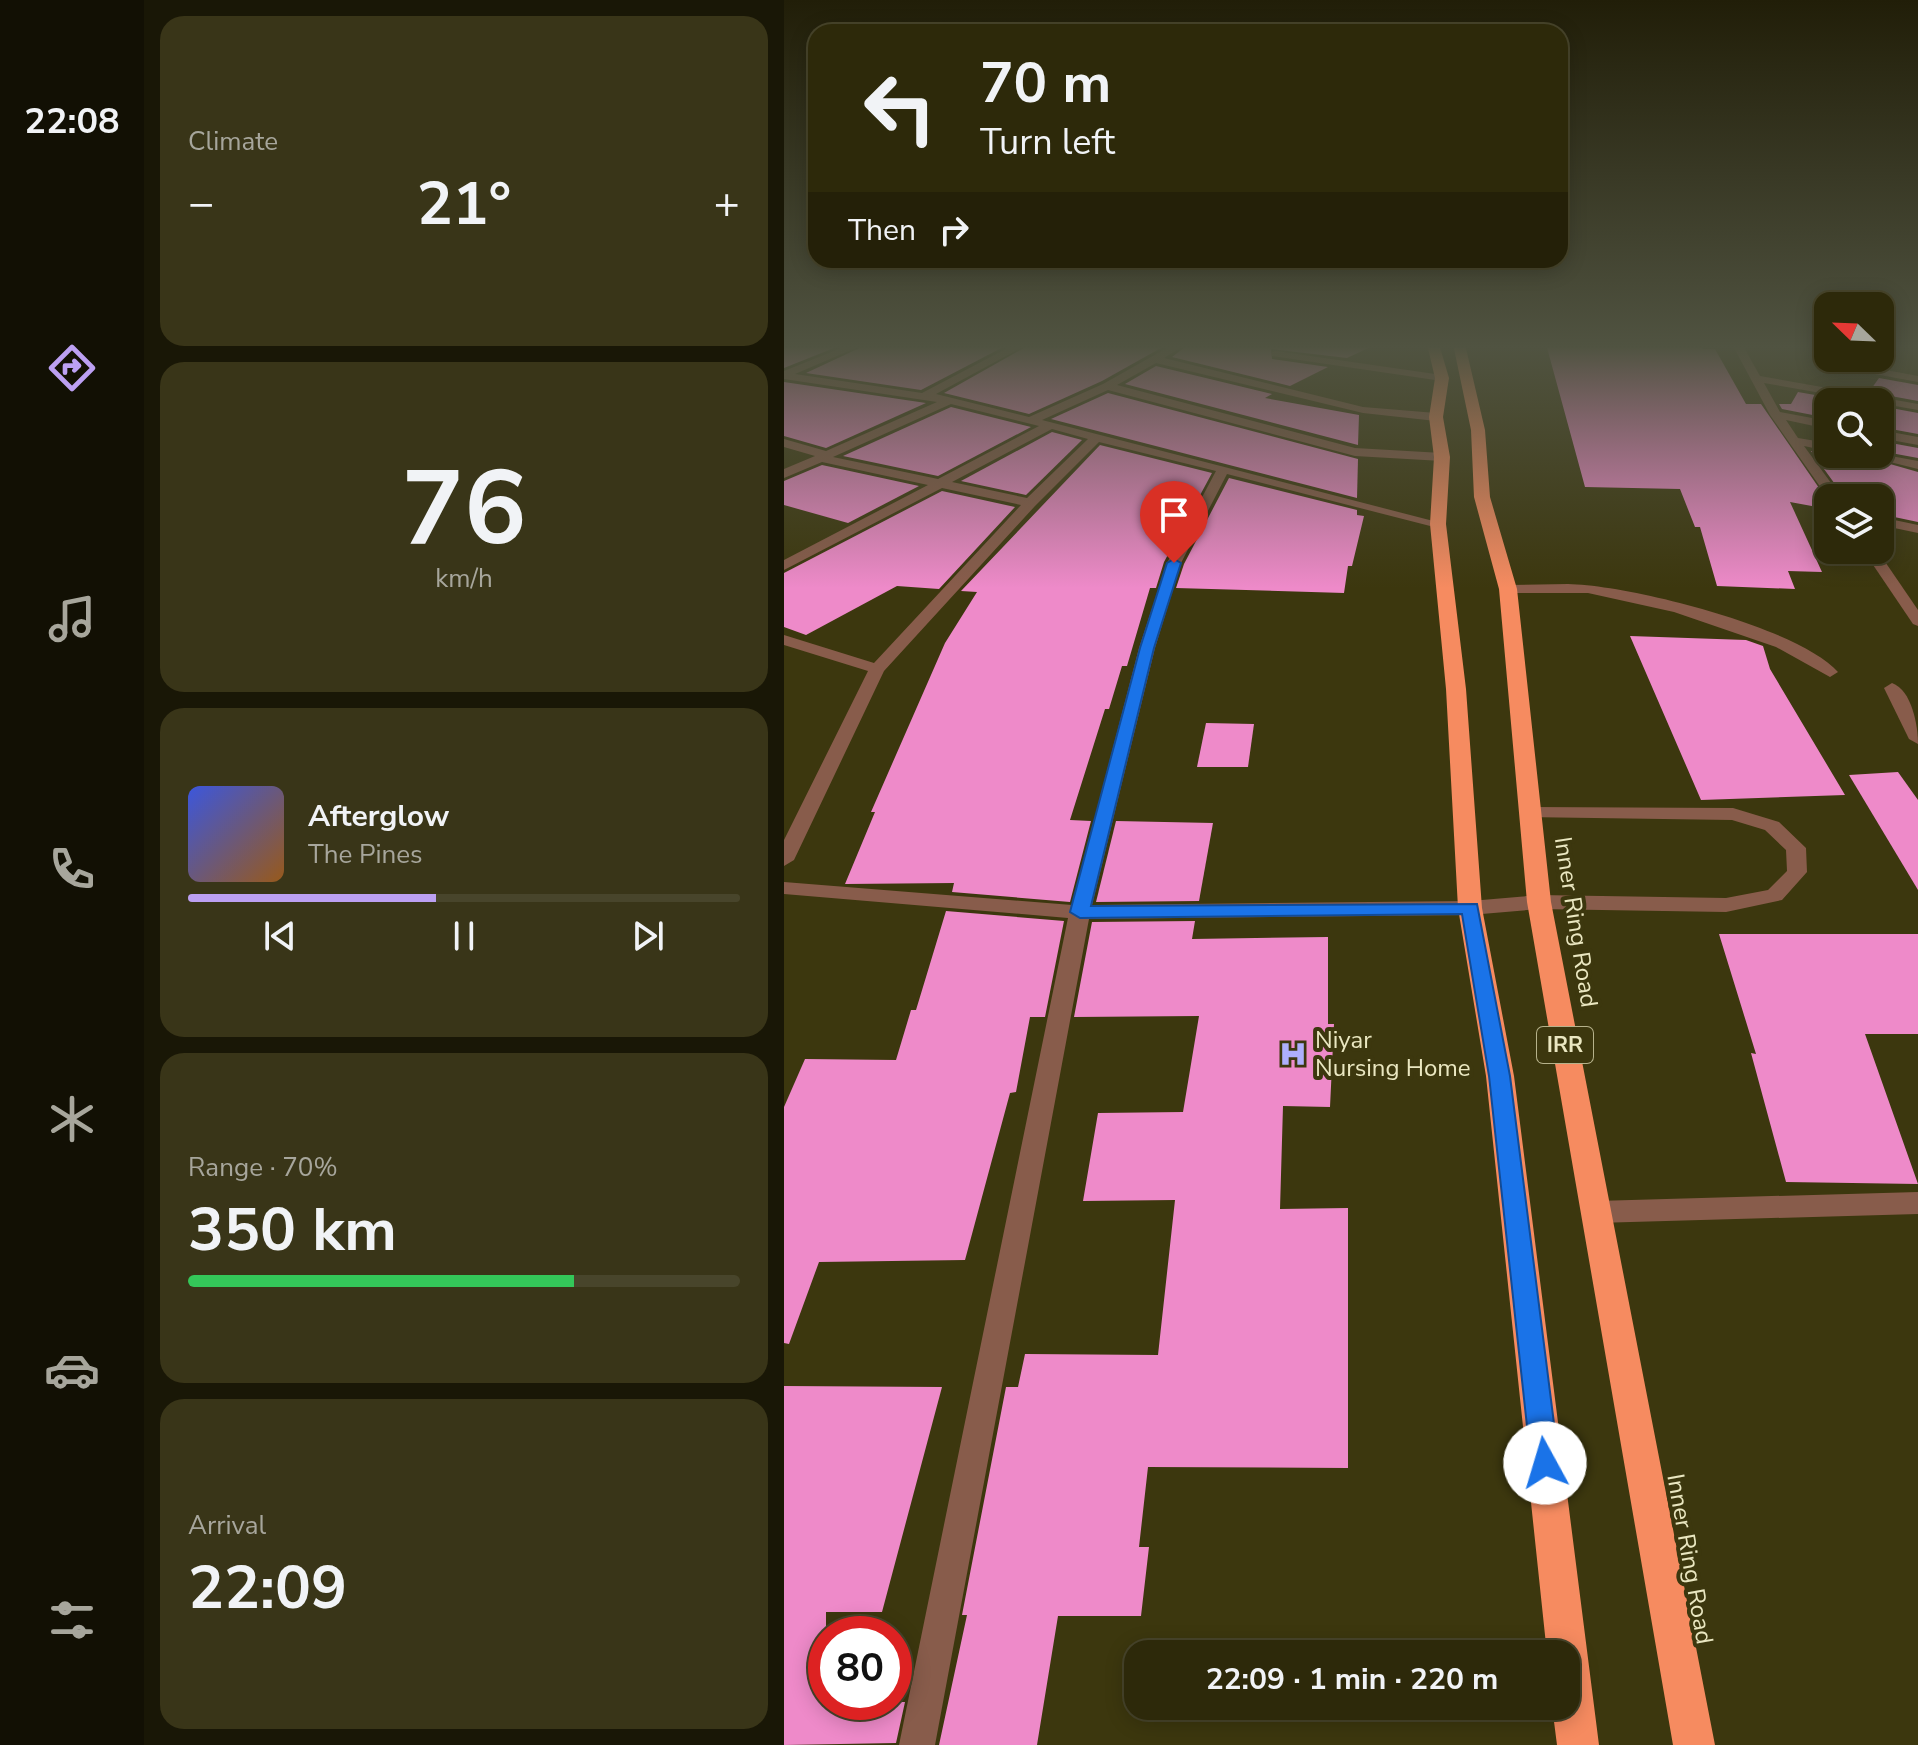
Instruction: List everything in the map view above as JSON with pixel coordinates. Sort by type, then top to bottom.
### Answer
[{"type":"highway","points":[[1437,425],[1442,457],[1438,524],[1456,689],[1470,908],[1502,1091],[1578,1745]]},
{"type":"highway","name":"Inner Ring Road","points":[[1477,425],[1482,497],[1508,589],[1539,902],[1694,1745]]},
{"type":"street","points":[[784,474],[893,425]]},
{"type":"street","points":[[784,566],[1050,425]]},
{"type":"street","points":[[1052,425],[1222,472],[1438,524]]},
{"type":"street","points":[[1255,425],[1355,452],[1442,457]]},
{"type":"street","points":[[1784,425],[1826,484]]},
{"type":"street","points":[[1894,437],[1918,441]]},
{"type":"street","points":[[784,860],[877,669],[1030,503],[1095,439]]},
{"type":"street","points":[[1797,441],[1814,444]]},
{"type":"street","points":[[784,443],[942,485],[1030,503]]},
{"type":"street","points":[[1894,460],[1918,465]]},
{"type":"street","points":[[917,1745],[1080,912],[1147,648],[1174,563],[1222,472]]},
{"type":"street","points":[[1894,524],[1918,529]]},
{"type":"street","points":[[1879,564],[1918,621]]},
{"type":"street","points":[[1508,589],[1588,589],[1696,613],[1795,649],[1830,672]]},
{"type":"street","points":[[784,640],[877,669]]},
{"type":"street","points":[[1892,688],[1918,739]]},
{"type":"street","points":[[784,888],[1080,912],[1470,908],[1539,902],[1726,905],[1775,895],[1797,872],[1796,848],[1772,826],[1733,814],[1530,813]]},
{"type":"street","points":[[1596,1212],[1918,1203]]},
{"type":"building","points":[[784,425],[876,425],[826,448],[784,436]]},
{"type":"building","points":[[910,425],[1031,427],[938,476],[843,456]]},
{"type":"building","points":[[1076,425],[1231,425],[1358,459],[1357,498]]},
{"type":"building","points":[[1283,425],[1359,425],[1358,445]]},
{"type":"building","points":[[1568,425],[1776,425],[1816,484],[1814,506],[1790,502],[1814,554],[1814,564],[1818,564],[1822,572],[1788,571],[1795,589],[1717,586],[1700,527],[1695,527],[1680,489],[1585,487]]},
{"type":"building","points":[[1894,425],[1918,425],[1918,434],[1894,430]]},
{"type":"building","points":[[1052,432],[1082,440],[1026,495],[961,481]]},
{"type":"building","points":[[1894,444],[1918,448],[1918,458],[1894,454]]},
{"type":"building","points":[[1100,445],[1212,473],[1164,562],[1156,588],[1150,588],[1127,666],[1122,666],[1109,709],[1105,709],[1070,820],[1091,821],[1070,902],[952,892],[954,883],[845,884],[875,812],[871,812],[945,643],[977,592],[961,591]]},
{"type":"building","points":[[822,465],[919,486],[848,523],[784,505],[784,481]]},
{"type":"building","points":[[1894,465],[1918,472],[1918,522],[1894,517],[1894,484],[1835,484],[1823,468],[1894,468]]},
{"type":"building","points":[[1229,478],[1357,510],[1357,515],[1364,516],[1352,566],[1348,566],[1344,593],[1176,588],[1184,564]]},
{"type":"building","points":[[942,491],[1015,507],[939,589],[897,586],[806,635],[784,627],[784,573]]},
{"type":"building","points":[[1630,636],[1746,640],[1763,646],[1770,669],[1845,795],[1701,800]]},
{"type":"building","points":[[1206,723],[1254,724],[1248,767],[1197,767]]},
{"type":"building","points":[[1898,772],[1918,800],[1918,890],[1849,775]]},
{"type":"building","points":[[1116,821],[1213,823],[1199,901],[1096,902]]},
{"type":"building","points":[[946,911],[1064,921],[1045,1017],[1030,1017],[1016,1092],[1010,1093],[965,1260],[819,1262],[789,1344],[784,1343],[784,1107],[805,1059],[896,1060],[911,1010],[916,1010]]},
{"type":"building","points":[[1195,921],[1192,939],[1328,937],[1328,1024],[1334,1024],[1330,1107],[1283,1106],[1280,1209],[1348,1208],[1348,1468],[1148,1467],[1139,1547],[1149,1547],[1141,1616],[1058,1616],[1037,1745],[939,1745],[967,1615],[962,1615],[1006,1387],[1018,1387],[1025,1354],[1158,1355],[1175,1200],[1083,1201],[1098,1113],[1183,1112],[1199,1016],[1074,1017],[1092,922]]},
{"type":"building","points":[[1719,934],[1918,934],[1918,1034],[1865,1034],[1918,1184],[1786,1182],[1751,1053],[1756,1054]]},
{"type":"building","points":[[784,1386],[942,1387],[882,1612],[826,1612],[826,1616],[808,1616],[808,1720],[901,1720],[896,1743],[784,1745]]},
{"type":"place","name":"Niyar Nursing Home","points":[[1293,1054]]},
{"type":"route","points":[[1174,563],[1147,648],[1080,912],[1470,908],[1500,1076],[1545,1463]]}]
